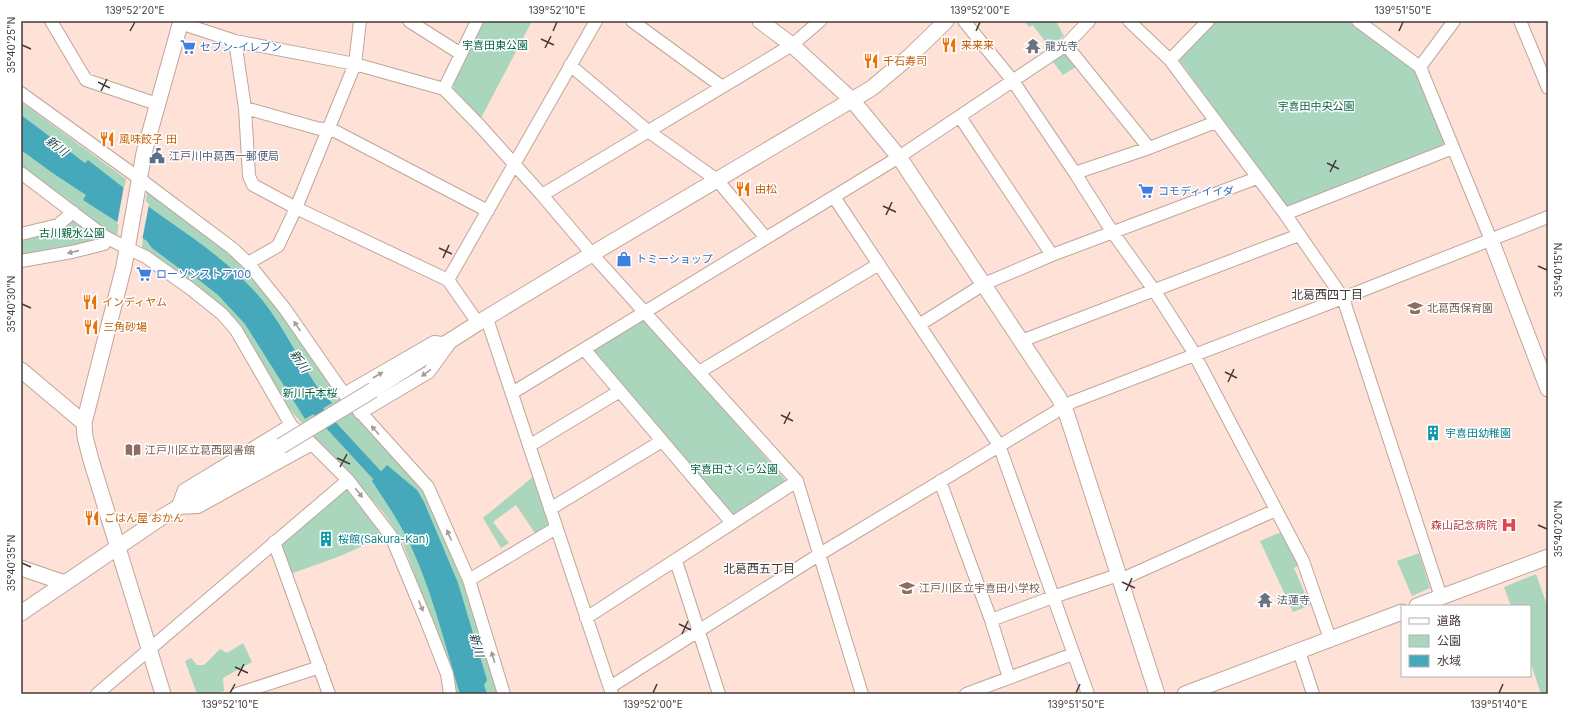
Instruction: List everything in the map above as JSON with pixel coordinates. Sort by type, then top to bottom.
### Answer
[{"type":"street","points":[[51,21],[86,80],[157,104]]},
{"type":"street","points":[[248,263],[278,246],[296,208],[355,64],[360,21]]},
{"type":"street","points":[[409,21],[461,54]]},
{"type":"street","points":[[444,89],[477,21]]},
{"type":"street","points":[[448,280],[596,21]]},
{"type":"street","points":[[632,21],[721,86]]},
{"type":"street","points":[[760,21],[792,45],[852,100],[899,157],[1059,398],[1063,406],[1157,694]]},
{"type":"street","points":[[542,195],[721,86],[792,45],[820,21]]},
{"type":"street","points":[[21,614],[118,546],[177,508],[450,343],[482,321],[592,254],[834,109],[872,88],[910,56],[946,21]]},
{"type":"street","points":[[964,21],[1013,81],[1075,173],[1113,233],[1154,290],[1195,354],[1303,561],[1330,639]]},
{"type":"street","points":[[512,393],[899,157],[1066,45],[1089,21]]},
{"type":"street","points":[[1129,21],[1170,60],[1285,214],[1343,298],[1441,597]]},
{"type":"street","points":[[1170,60],[1208,21]]},
{"type":"street","points":[[1358,21],[1420,67],[1491,240],[1548,389]]},
{"type":"street","points":[[1420,67],[1454,21]]},
{"type":"street","points":[[1520,21],[1548,88]]},
{"type":"street","points":[[163,694],[91,460],[84,423],[114,308],[128,244],[144,154],[181,22],[235,41],[355,64],[444,89],[480,126],[542,195],[592,254],[797,481],[862,694]]},
{"type":"street","points":[[235,41],[245,108],[249,176],[253,185],[296,208],[448,280],[482,321],[512,393],[611,691],[698,631],[820,554],[1063,406],[1548,217]]},
{"type":"street","points":[[1066,45],[1149,148]]},
{"type":"street","points":[[570,65],[648,131],[717,180],[766,238]]},
{"type":"street","points":[[21,93],[139,182],[232,248],[248,263],[285,309],[344,394],[428,487],[469,580],[504,694]]},
{"type":"street","points":[[245,108],[320,129],[330,128],[488,211]]},
{"type":"street","points":[[960,117],[1052,255]]},
{"type":"street","points":[[1075,173],[1149,148],[1216,122]]},
{"type":"street","points":[[1285,214],[1453,148]]},
{"type":"street","points":[[21,173],[108,238],[128,244],[191,289],[222,314],[236,330],[291,425],[348,480],[391,536],[429,626],[447,674],[450,694]]},
{"type":"street","points":[[919,325],[984,284],[1052,255],[1257,178]]},
{"type":"street","points":[[834,197],[999,445],[1088,694]]},
{"type":"street","points":[[21,234],[58,225],[73,212]]},
{"type":"street","points":[[1021,341],[1299,235]]},
{"type":"street","points":[[21,261],[72,252],[104,244],[108,238]]},
{"type":"street","points":[[699,372],[879,264]]},
{"type":"street","points":[[344,394],[434,342],[450,343]]},
{"type":"street","points":[[360,413],[430,372],[450,343]]},
{"type":"street","points":[[584,349],[732,523]]},
{"type":"street","points":[[21,370],[84,423]]},
{"type":"street","points":[[529,446],[620,391]]},
{"type":"street","points":[[177,508],[184,490],[291,425]]},
{"type":"street","points":[[550,509],[662,441]]},
{"type":"street","points":[[177,508],[198,507],[312,444]]},
{"type":"street","points":[[97,694],[348,480]]},
{"type":"street","points":[[940,480],[991,620],[1009,678]]},
{"type":"street","points":[[586,618],[676,561],[797,481]]},
{"type":"street","points":[[991,620],[1053,597],[1119,578],[1276,510]]},
{"type":"street","points":[[469,580],[556,528]]},
{"type":"street","points":[[274,542],[329,694]]},
{"type":"street","points":[[1420,605],[1548,557]]},
{"type":"street","points":[[676,561],[719,694]]},
{"type":"street","points":[[21,568],[65,583]]},
{"type":"street","points":[[1185,694],[1401,612]]},
{"type":"street","points":[[1299,651],[1313,694]]},
{"type":"street","points":[[966,694],[1073,654]]},
{"type":"street","points":[[237,694],[320,667]]},
{"type":"green space","name":"宇喜田東公園","points":[[482,21],[532,21],[480,120],[454,92],[453,81]]},
{"type":"green space","points":[[1024,21],[1056,21],[1064,36],[1049,47],[1033,25],[1029,27]]},
{"type":"green space","name":"宇喜田中央公園","points":[[1213,21],[1350,21],[1416,71],[1448,145],[1287,209],[1178,58]]},
{"type":"green space","points":[[1064,54],[1068,55],[1076,67],[1063,75],[1053,62]]},
{"type":"green space","points":[[21,102],[126,179],[117,236],[109,237],[21,171]]},
{"type":"green space","name":"新川千本桜","points":[[147,190],[246,267],[426,490],[466,583],[497,694],[454,694],[450,672],[402,540],[383,512],[291,411],[234,319],[142,248]]},
{"type":"green space","name":"古川親水公園","points":[[72,218],[97,240],[21,256],[21,237]]},
{"type":"green space","name":"宇喜田さくら公園","points":[[641,321],[648,323],[787,482],[735,516],[729,514],[594,352],[595,349]]},
{"type":"green space","points":[[534,476],[550,525],[535,533],[516,505],[493,522],[509,543],[501,548],[483,518]]},
{"type":"green space","points":[[348,483],[388,532],[365,545],[290,574],[280,541]]},
{"type":"green space","points":[[1281,532],[1298,566],[1294,568],[1310,605],[1293,612],[1260,541]]},
{"type":"green space","points":[[1419,553],[1430,588],[1412,596],[1397,561]]},
{"type":"green space","points":[[1536,574],[1548,608],[1548,694],[1541,694],[1531,664],[1531,605],[1511,605],[1504,587]]},
{"type":"green space","points":[[243,643],[252,662],[223,678],[224,691],[216,694],[197,694],[185,661],[191,658],[197,665],[204,665],[220,649],[227,653]]},
{"type":"water","points":[[21,115],[85,163],[88,160],[203,246],[241,277],[271,312],[320,391],[323,392],[332,403],[305,419],[245,324],[218,295],[190,273],[188,275],[152,248],[147,241],[83,200],[86,195],[21,150]]},
{"type":"water","points":[[387,465],[417,490],[424,502],[458,583],[487,680],[484,685],[487,694],[460,694],[423,574],[406,536],[372,481]]},
{"type":"pier","points":[[124,186],[149,204],[142,241],[117,224]]},
{"type":"waterway","name":"新川","points":[[310,400],[316,409],[388,487]]},
{"type":"place","name":"来来来","points":[[949,45]]},
{"type":"place","name":"龍光寺","points":[[1033,46]]},
{"type":"place","name":"セブン-イレブン","points":[[188,47]]},
{"type":"place","name":"千石寿司","points":[[871,61]]},
{"type":"place","name":"風味餃子 田","points":[[107,139]]},
{"type":"place","name":"江戸川中葛西一郵便局","points":[[157,156]]},
{"type":"place","name":"由松","points":[[743,189]]},
{"type":"place","name":"コモディイイダ","points":[[1146,191]]},
{"type":"place","name":"トミーショップ","points":[[624,259]]},
{"type":"place","name":"ローソンストア100","points":[[144,274]]},
{"type":"place","name":"インディヤム","points":[[90,302]]},
{"type":"place","name":"北葛西保育園","points":[[1415,308]]},
{"type":"place","name":"三角砂場","points":[[91,327]]},
{"type":"place","name":"宇喜田幼稚園","points":[[1433,433]]},
{"type":"place","name":"江戸川区立葛西図書館","points":[[133,450]]},
{"type":"place","name":"ごはん屋 おかん","points":[[92,518]]},
{"type":"place","name":"森山記念病院","points":[[1509,525]]},
{"type":"place","name":"桜館(Sakura-Kan)","points":[[326,539]]},
{"type":"place","name":"江戸川区立宇喜田小学校","points":[[907,588]]},
{"type":"place","name":"法蓮寺","points":[[1265,600]]},
{"type":"district","name":"北葛西四丁目","points":[[1327,294]]},
{"type":"district","name":"北葛西五丁目","points":[[759,568]]}]
